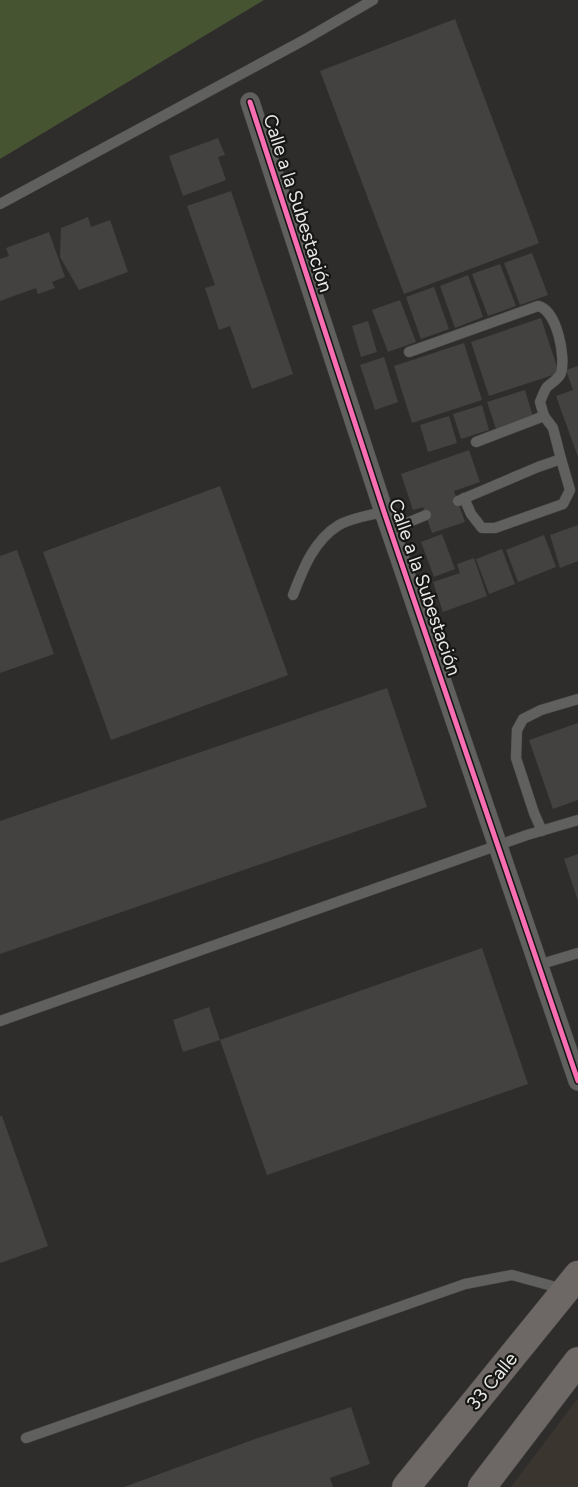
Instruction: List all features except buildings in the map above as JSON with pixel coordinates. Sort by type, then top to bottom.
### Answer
[{"type":"main road","name":"33 Calle","points":[[406,1487],[572,1282]]},
{"type":"main road","points":[[482,1487],[578,1361]]},
{"type":"street","name":"Calle a la Subestación","points":[[250,102],[390,530],[578,1081]]},
{"type":"lane","points":[[0,204],[295,45],[373,0]]},
{"type":"lane","points":[[409,352],[518,312],[538,306],[543,307],[550,316],[557,331],[562,348],[562,366],[560,376],[546,388],[540,402],[544,416],[553,428],[570,490],[563,504],[495,528],[482,528],[461,500],[561,459]]},
{"type":"lane","points":[[476,442],[544,416]]},
{"type":"lane","points":[[293,595],[301,573],[316,546],[339,525],[384,512]]},
{"type":"lane","points":[[390,530],[426,515]]},
{"type":"lane","points":[[542,831],[516,758],[518,730],[523,719],[541,710],[578,699]]},
{"type":"lane","points":[[0,1021],[498,846],[578,820]]},
{"type":"lane","points":[[538,965],[578,952]]},
{"type":"lane","points":[[26,1438],[465,1284],[512,1275],[572,1282]]},
{"type":"shaded area","points":[[578,1398],[578,1487],[511,1487]]},
{"type":"green space","points":[[0,0],[264,0],[0,159]]},
{"type":"cycle path","points":[[250,102],[384,512],[578,1081]]}]
